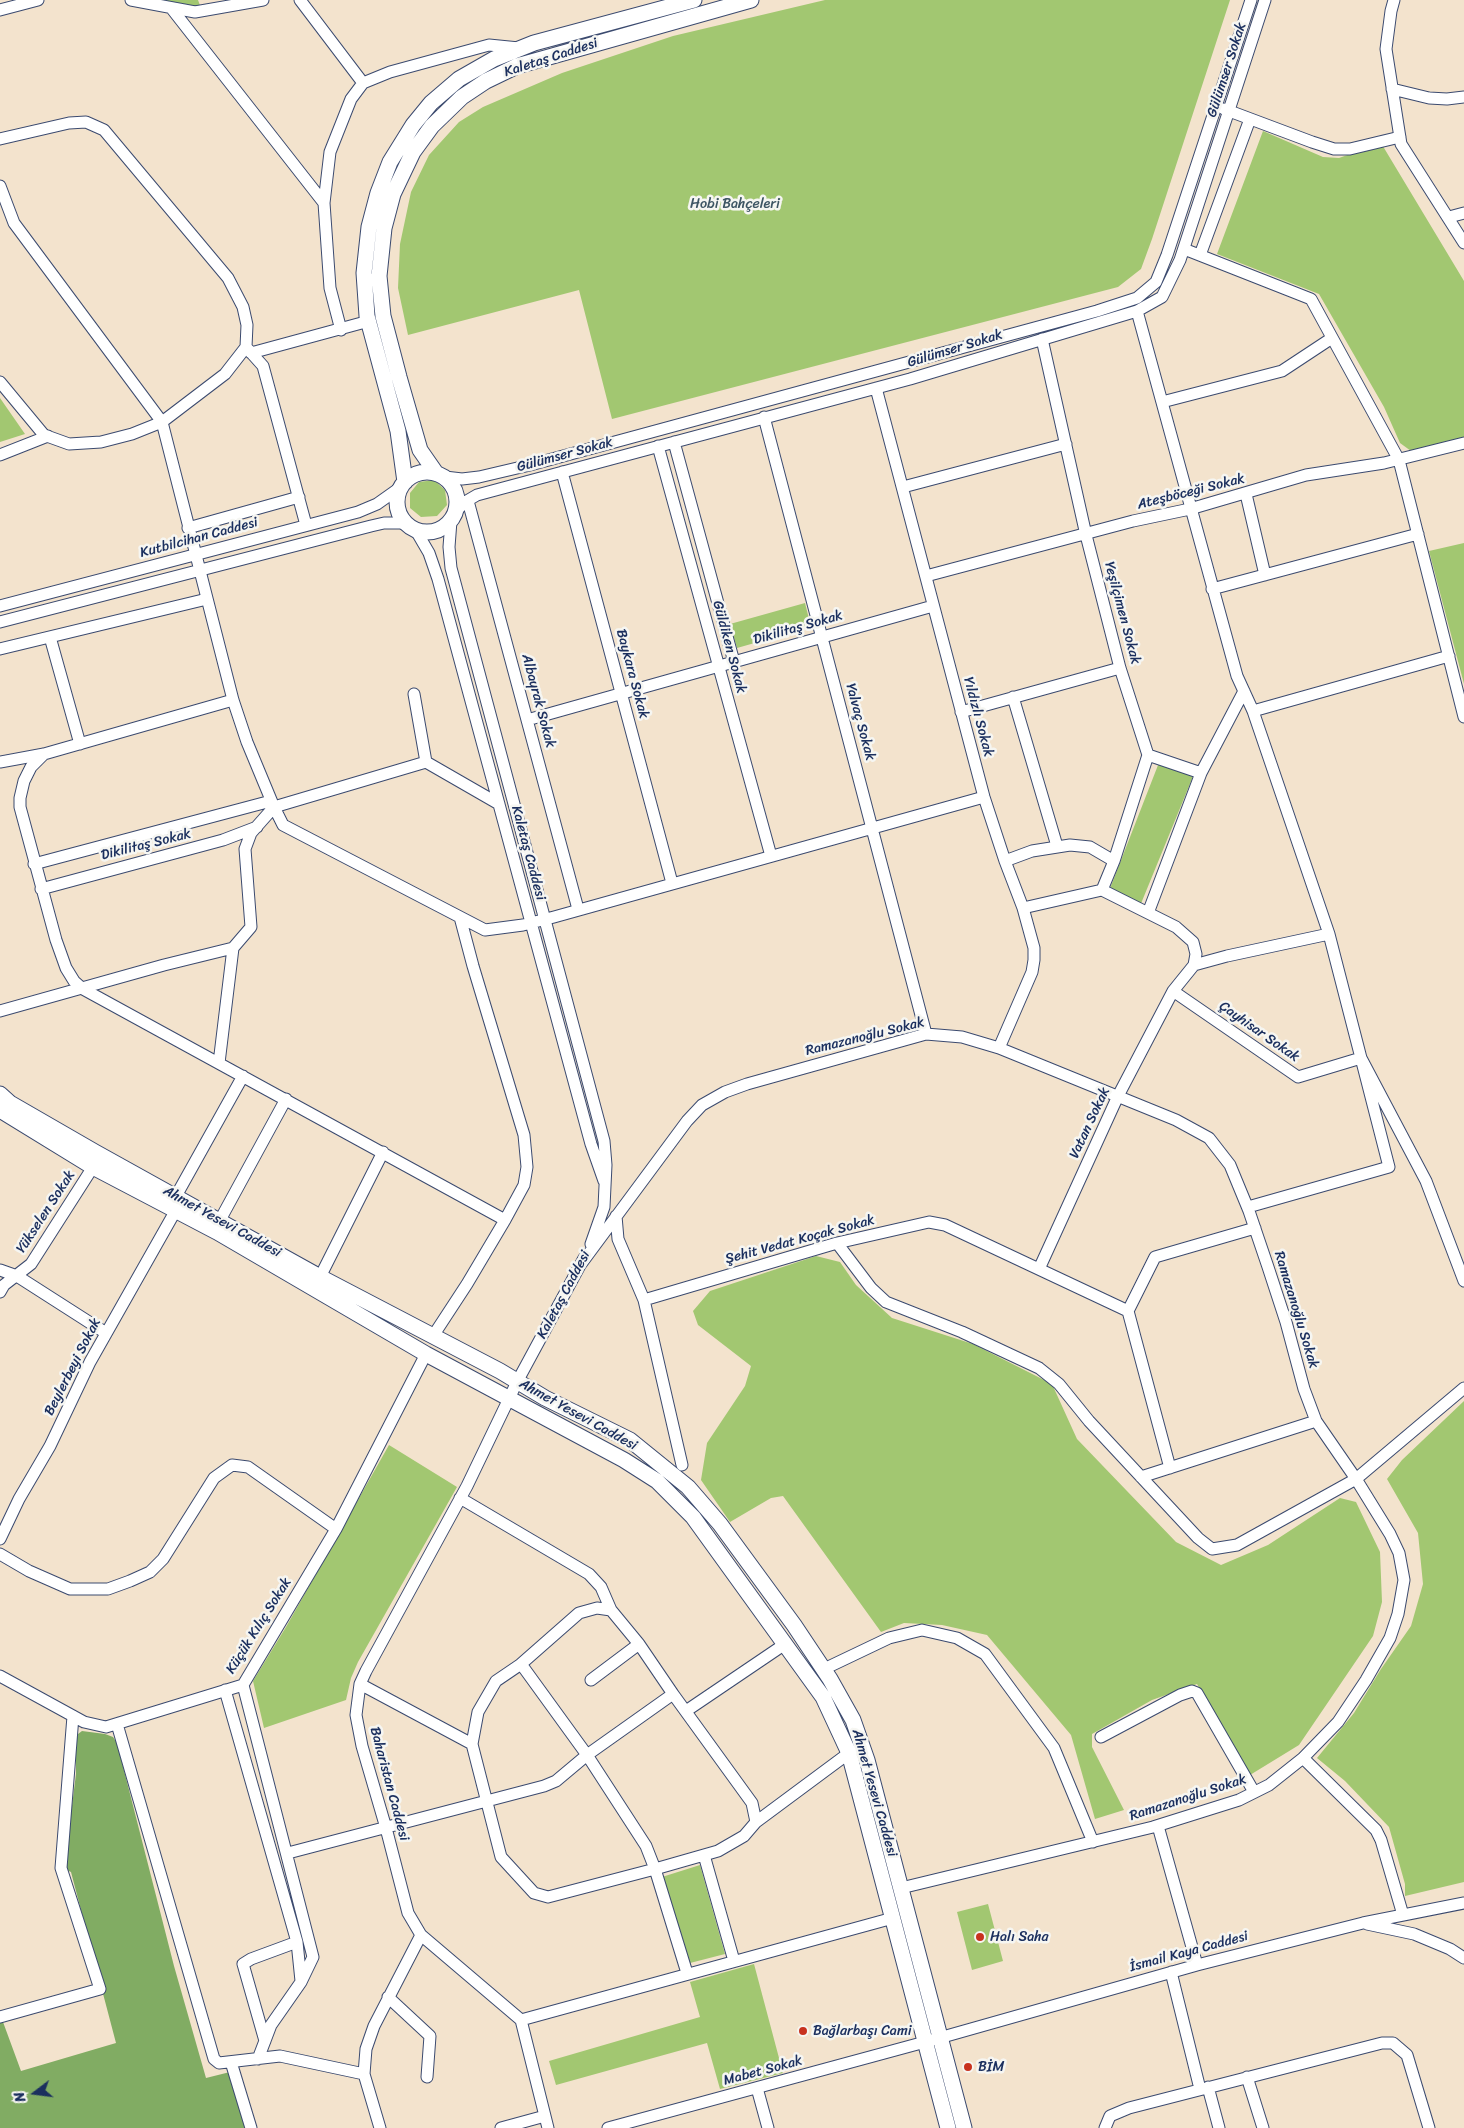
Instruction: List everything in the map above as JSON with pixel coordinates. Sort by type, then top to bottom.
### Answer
[{"type":"main road","name":"Kaletaş Caddesi","points":[[403,484],[398,431],[369,321],[364,273],[369,227],[378,193],[390,162],[413,125],[431,103],[460,79],[494,59],[519,48],[694,0]]},
{"type":"main road","name":"Kaletaş Caddesi","points":[[440,475],[420,450],[383,316],[379,276],[384,228],[393,194],[413,152],[432,126],[462,97],[486,81],[518,66],[751,0]]},
{"type":"main road","points":[[426,472],[440,475],[452,484],[458,503],[453,517],[443,528],[424,532],[410,526],[400,516],[398,496],[403,484],[416,474],[426,472]]},
{"type":"main road","name":"Ahmet Yesevi Caddesi","points":[[0,1094],[10,1103],[95,1152],[426,1354],[624,1460],[657,1481],[693,1517],[824,1697],[849,1753],[948,2128]]},
{"type":"main road","name":"Ahmet Yesevi Caddesi","points":[[0,1110],[92,1166],[220,1220],[320,1277],[500,1371],[545,1398],[630,1440],[688,1487],[720,1524],[824,1669],[853,1720],[902,1888],[964,2128]]},
{"type":"street","points":[[0,10],[38,0]]},
{"type":"street","points":[[131,0],[195,12],[210,5],[263,0]]},
{"type":"street","points":[[300,0],[363,83]]},
{"type":"street","points":[[440,475],[462,479],[530,465],[1137,298],[1156,282],[1167,255],[1251,0]]},
{"type":"street","name":"Gülümser Sokak","points":[[453,517],[468,501],[477,495],[876,388],[1137,310],[1162,297],[1184,249],[1265,0]]},
{"type":"street","points":[[1394,0],[1386,49],[1401,144],[1464,242]]},
{"type":"street","points":[[172,9],[324,203]]},
{"type":"street","points":[[341,330],[330,288],[324,203],[330,152],[352,99],[363,83],[390,72],[489,45],[519,48]]},
{"type":"street","points":[[1392,89],[1429,98],[1447,99],[1464,97]]},
{"type":"street","points":[[1217,106],[1334,148],[1350,149],[1400,137]]},
{"type":"street","points":[[1200,255],[1250,119]]},
{"type":"street","points":[[0,139],[86,122],[104,130],[228,278],[243,308],[247,325],[249,350],[263,366],[306,525]]},
{"type":"street","points":[[0,186],[14,223],[162,422],[233,700],[283,825],[485,930],[546,919],[984,797]]},
{"type":"street","points":[[1448,217],[1464,212]]},
{"type":"street","points":[[1184,249],[1311,299],[1399,460],[1464,717]]},
{"type":"street","points":[[1137,310],[1237,676],[1253,711],[1329,934],[1389,1167],[1248,1207]]},
{"type":"street","points":[[0,382],[44,435],[69,444],[101,442],[132,434],[162,422],[225,374],[249,350],[341,330],[369,321]]},
{"type":"street","points":[[1162,402],[1282,371],[1332,338]]},
{"type":"street","name":"Yeşilçimen Sokak","points":[[1042,339],[1086,535],[1120,668],[1148,755]]},
{"type":"street","name":"Yıldızlı Sokak","points":[[876,388],[984,797],[1004,860],[1023,908],[1034,948],[1032,972],[999,1048]]},
{"type":"street","name":"Yalvaç Sokak","points":[[764,417],[926,1034]]},
{"type":"street","points":[[0,455],[48,436]]},
{"type":"street","points":[[674,442],[734,662]]},
{"type":"street","name":"Ateşböceği Sokak","points":[[926,576],[1133,521],[1190,509],[1306,475],[1399,460],[1464,443]]},
{"type":"street","points":[[903,487],[1066,444]]},
{"type":"street","name":"Güldiken Sokak","points":[[658,446],[771,856]]},
{"type":"street","name":"Baykara Sokak","points":[[562,472],[672,883]]},
{"type":"street","name":"Kutbilcihan Caddesi","points":[[0,606],[367,509],[403,484]]},
{"type":"street","points":[[1246,494],[1265,575]]},
{"type":"street","points":[[188,528],[299,497]]},
{"type":"street","name":"Albayrak Sokak","points":[[468,501],[578,909]]},
{"type":"street","name":"Kaletaş Caddesi","points":[[453,517],[449,547],[451,568],[546,919],[606,1153],[605,1185],[601,1216],[581,1264],[510,1400]]},
{"type":"street","points":[[0,622],[371,526],[384,523],[410,526]]},
{"type":"street","name":"Kaletaş Caddesi","points":[[410,526],[429,553],[435,569],[591,1144],[605,1185]]},
{"type":"street","points":[[1212,589],[1418,534]]},
{"type":"street","points":[[0,649],[207,599]]},
{"type":"street","name":"Dikilitaş Sokak","points":[[527,720],[933,606]]},
{"type":"street","points":[[50,637],[80,744]]},
{"type":"street","points":[[1253,711],[1449,656]]},
{"type":"street","points":[[961,712],[1120,668]]},
{"type":"street","points":[[1148,913],[1201,774],[1244,691]]},
{"type":"street","points":[[414,694],[426,762]]},
{"type":"street","points":[[1013,697],[1057,846]]},
{"type":"street","points":[[0,762],[44,754],[233,700]]},
{"type":"street","points":[[44,754],[31,767],[24,781],[20,807],[41,889],[66,968],[74,981],[83,989],[505,1220]]},
{"type":"street","points":[[1102,890],[1114,861],[1148,755],[1201,774]]},
{"type":"street","points":[[34,864],[273,804],[426,762],[499,804]]},
{"type":"street","points":[[219,1063],[234,948],[251,927],[245,848],[251,833],[273,804]]},
{"type":"street","name":"Dikilitaş Sokak","points":[[41,889],[223,840],[257,827]]},
{"type":"street","points":[[1004,860],[1032,851],[1057,846],[1090,847],[1114,861]]},
{"type":"street","points":[[1023,908],[1102,890],[1176,927],[1193,942],[1196,954],[1194,965],[1329,934]]},
{"type":"street","points":[[433,1336],[468,1284],[505,1220],[524,1185],[527,1167],[524,1135],[472,966],[460,917]]},
{"type":"street","points":[[0,1011],[164,965],[234,948]]},
{"type":"street","name":"Vatan Sokak","points":[[1039,1269],[1118,1096],[1173,991],[1194,965]]},
{"type":"street","name":"Çayhisar Sokak","points":[[1173,991],[1298,1077],[1361,1058]]},
{"type":"street","name":"Ramazanoğlu Sokak","points":[[581,1264],[687,1121],[702,1105],[747,1084],[926,1034],[962,1037],[999,1048],[1176,1120],[1209,1138],[1230,1165],[1248,1207],[1286,1322],[1304,1389],[1316,1421],[1356,1479],[1390,1534],[1399,1553],[1404,1580],[1400,1605],[1390,1638],[1366,1680],[1338,1722],[1303,1758],[1269,1785],[1239,1800],[1158,1826],[902,1888]]},
{"type":"street","points":[[1361,1058],[1426,1181],[1464,1281]]},
{"type":"street","name":"Beylerbeyi Sokak","points":[[0,1539],[19,1499],[50,1446],[90,1362],[243,1076]]},
{"type":"street","points":[[220,1220],[286,1099]]},
{"type":"street","points":[[320,1277],[383,1152]]},
{"type":"street","name":"Yükselen Sokak","points":[[0,1292],[4,1285],[31,1264],[92,1166]]},
{"type":"street","points":[[616,1216],[618,1239],[644,1300],[682,1464]]},
{"type":"street","name":"Şehit Vedat Koçak Sokak","points":[[644,1300],[837,1243],[929,1222],[945,1225],[1128,1311]]},
{"type":"street","points":[[1170,1468],[1128,1311],[1155,1257],[1255,1228]]},
{"type":"street","points":[[837,1243],[871,1288],[886,1302],[962,1332],[1039,1368],[1059,1384],[1089,1421],[1198,1538],[1212,1549],[1237,1545],[1356,1479],[1464,1388]]},
{"type":"street","points":[[0,1270],[17,1276],[106,1333]]},
{"type":"street","name":"Küçük Kılıç Sokak","points":[[0,1676],[84,1722],[106,1727],[243,1685],[336,1529],[426,1354]]},
{"type":"street","name":"Baharistan Caddesi","points":[[510,1400],[460,1498],[360,1684],[356,1715],[358,1729],[386,1828],[404,1903],[413,1924],[421,1935],[521,2020]]},
{"type":"street","points":[[1141,1477],[1316,1421]]},
{"type":"street","points":[[0,1554],[29,1571],[70,1590],[108,1588],[130,1581],[150,1572],[163,1559],[214,1478],[232,1466],[248,1467],[336,1529]]},
{"type":"street","points":[[460,1498],[589,1574],[601,1587],[611,1610],[639,1644],[752,1803],[756,1822]]},
{"type":"street","points":[[611,1610],[597,1608],[579,1613],[521,1664],[496,1681],[478,1712],[472,1744],[502,1857],[534,1893],[548,1897],[718,1851],[744,1836],[756,1822],[849,1753]]},
{"type":"street","points":[[824,1669],[889,1638],[922,1630],[957,1638],[985,1654],[1054,1748],[1093,1842]]},
{"type":"street","points":[[591,1680],[639,1644]]},
{"type":"street","points":[[686,1712],[785,1644]]},
{"type":"street","points":[[521,1664],[588,1755],[646,1846],[687,1973]]},
{"type":"street","points":[[360,1684],[472,1744]]},
{"type":"street","points":[[243,1685],[314,1957],[301,1982],[271,2026],[258,2059]]},
{"type":"street","points":[[225,1690],[297,1942],[301,1982]]},
{"type":"street","points":[[1101,1737],[1180,1694],[1192,1691],[1197,1693],[1254,1792]]},
{"type":"street","points":[[288,1853],[544,1786],[556,1781],[588,1755],[673,1694]]},
{"type":"street","points":[[0,2017],[100,1990],[61,1868],[73,1716]]},
{"type":"street","points":[[117,1724],[214,2059],[219,2063],[280,2056],[364,2074]]},
{"type":"street","points":[[1303,1758],[1376,1830],[1381,1840],[1403,1915]]},
{"type":"street","points":[[1158,1826],[1197,1965]]},
{"type":"street","points":[[704,1855],[734,1961]]},
{"type":"street","name":"İsmail Kaya Caddesi","points":[[925,2042],[1197,1965],[1363,1923],[1464,1903]]},
{"type":"street","points":[[501,2128],[546,2125],[521,2020],[893,1918]]},
{"type":"street","points":[[1363,1923],[1414,1934],[1450,1949],[1464,1958]]},
{"type":"street","points":[[380,2128],[364,2074],[366,2049],[374,2026],[421,1935]]},
{"type":"street","points":[[265,2041],[243,1964],[251,1959],[297,1942]]},
{"type":"street","points":[[1171,1972],[1204,2088],[1219,2128]]},
{"type":"street","points":[[388,1997],[430,2036],[427,2077]]},
{"type":"street","name":"Mabet Sokak","points":[[608,2128],[925,2042]]},
{"type":"street","points":[[1105,2128],[1110,2116],[1117,2113],[1204,2088],[1360,2047],[1382,2043],[1393,2043],[1407,2055],[1429,2128]]},
{"type":"street","points":[[231,2062],[251,2128]]},
{"type":"street","points":[[1247,2077],[1263,2128]]},
{"type":"street","points":[[757,2088],[768,2128]]},
{"type":"green space","points":[[157,0],[198,0],[201,8]]},
{"type":"green space","name":"Hobi Bahçeleri","points":[[825,0],[1230,0],[1141,269],[1118,287],[612,419],[579,290],[408,335],[398,288],[400,244],[411,192],[429,155],[459,122],[483,107],[562,73],[673,36]]},
{"type":"green space","points":[[1263,131],[1323,157],[1339,158],[1381,143],[1464,281],[1464,437],[1411,451],[1400,443],[1384,407],[1319,294],[1217,254]]},
{"type":"green space","points":[[0,398],[25,434],[0,442]]},
{"type":"green space","points":[[434,480],[445,490],[447,505],[437,516],[421,517],[410,508],[410,493],[419,482]]},
{"type":"green space","points":[[1464,543],[1464,684],[1429,551]]},
{"type":"green space","points":[[805,603],[811,627],[737,648],[730,624]]},
{"type":"green space","points":[[1160,760],[1194,774],[1140,906],[1109,891]]},
{"type":"green space","points":[[816,1256],[840,1262],[856,1285],[892,1318],[973,1344],[1052,1384],[1077,1439],[1176,1542],[1221,1565],[1268,1545],[1340,1498],[1356,1502],[1380,1552],[1382,1602],[1373,1636],[1299,1745],[1250,1775],[1197,1684],[1152,1700],[1092,1734],[1092,1747],[1124,1810],[1095,1819],[1071,1735],[987,1635],[942,1625],[904,1623],[881,1632],[783,1496],[771,1498],[730,1522],[701,1480],[707,1443],[745,1386],[751,1366],[698,1325],[693,1311],[710,1291]]},
{"type":"green space","points":[[1464,1401],[1464,1882],[1405,1896],[1405,1884],[1389,1827],[1345,1781],[1317,1758],[1354,1713],[1381,1669],[1411,1626],[1423,1584],[1418,1533],[1387,1479],[1402,1460]]},
{"type":"green space","points":[[389,1445],[457,1487],[358,1662],[351,1678],[346,1700],[264,1728],[253,1681],[286,1627]]},
{"type":"green space","points":[[82,1731],[105,1734],[113,1737],[117,1743],[174,1966],[206,2078],[230,2072],[246,2128],[0,2128],[0,2022],[3,2022],[21,2071],[116,2043],[71,1872],[64,1869],[76,1774],[76,1742],[78,1734]]},
{"type":"green space","points":[[700,1865],[725,1954],[690,1963],[662,1877]]},
{"type":"green space","name":"Halı Saha","points":[[988,1904],[1003,1961],[972,1970],[957,1912]]},
{"type":"green space","points":[[754,1964],[783,2073],[720,2089],[707,2043],[556,2085],[549,2061],[700,2017],[690,1982]]},
{"type":"place","name":"Halı Saha","points":[[980,1937]]},
{"type":"place","name":"Bağlarbaşı Cami","points":[[803,2031]]},
{"type":"place","name":"BİM","points":[[968,2067]]}]
